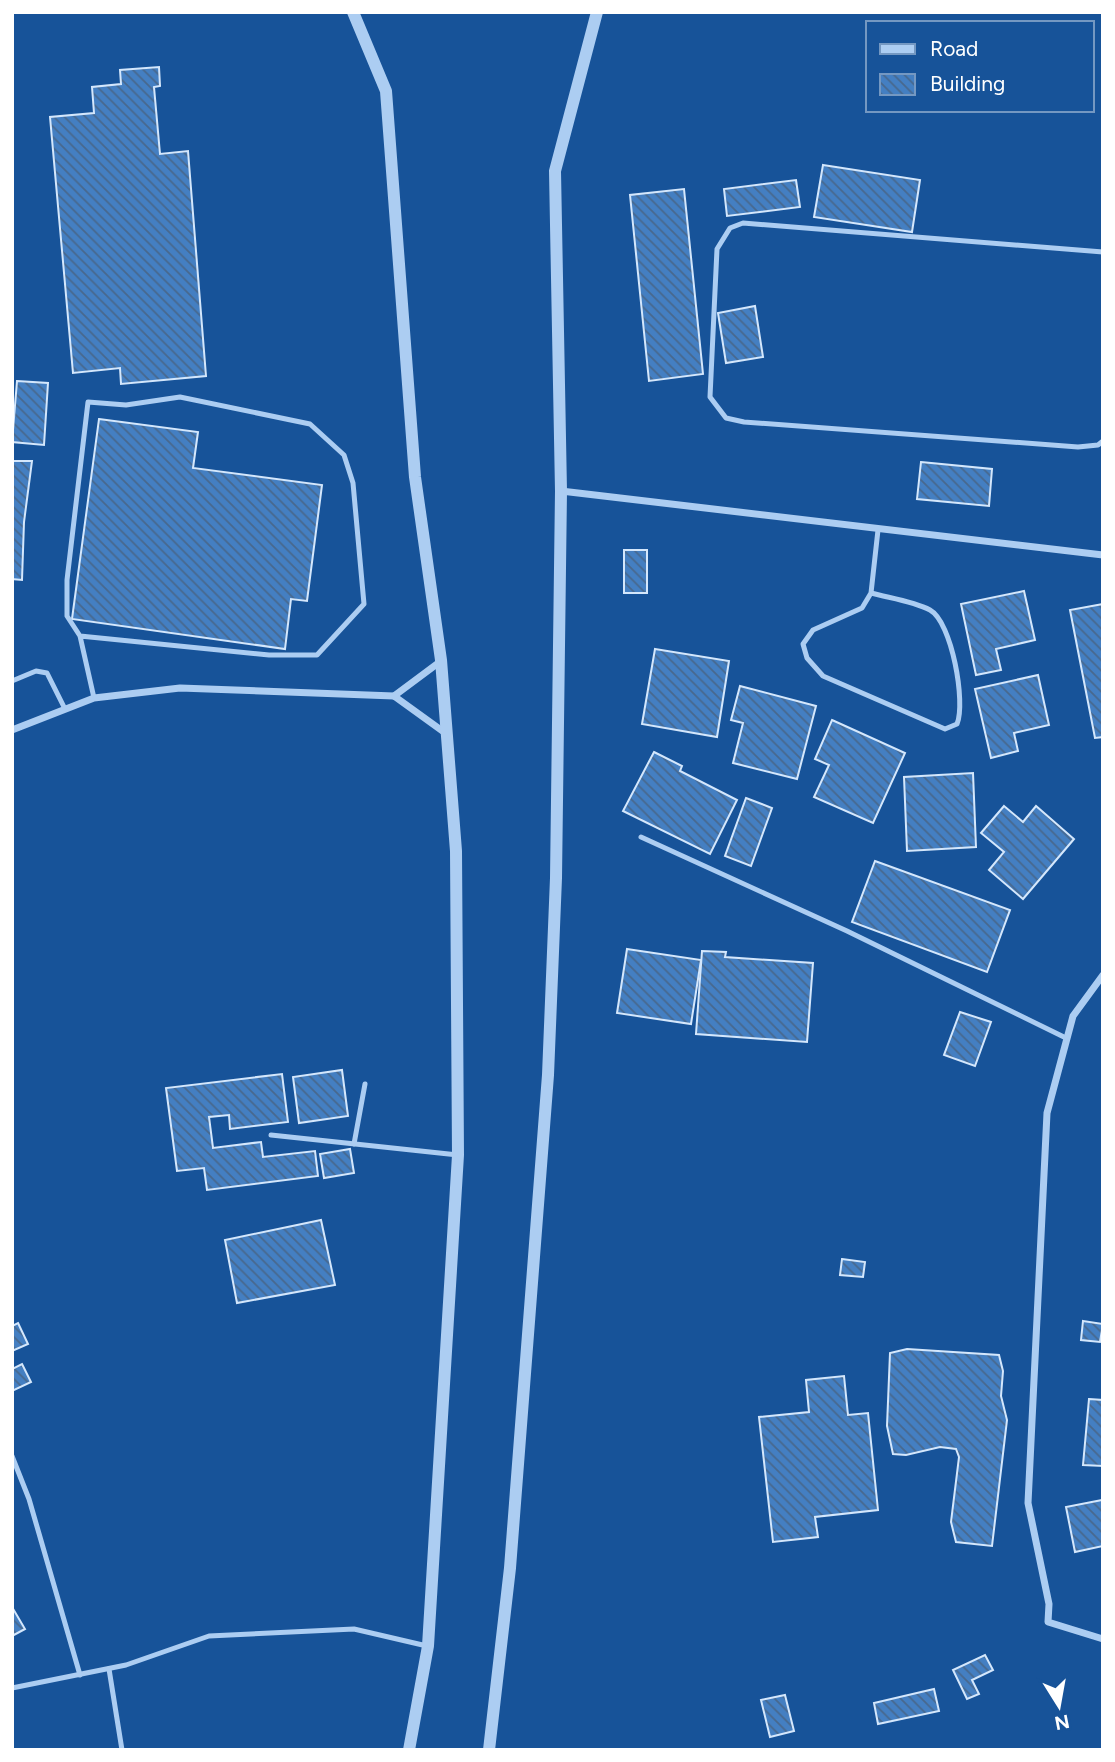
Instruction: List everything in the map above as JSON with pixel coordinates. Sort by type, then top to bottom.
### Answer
[{"type":"street","points":[[353,12],[386,91],[415,477],[441,660],[456,851],[458,1155],[428,1646],[409,1750]]},
{"type":"street","points":[[489,1750],[510,1568],[548,1075],[556,878],[561,491],[555,171],[597,12]]},
{"type":"street","points":[[561,491],[1103,555]]},
{"type":"street","points":[[394,696],[441,660]]},
{"type":"street","points":[[12,730],[94,698],[180,688],[394,696],[448,735]]},
{"type":"street","points":[[1103,975],[1073,1016],[1047,1113],[1028,1503],[1049,1604],[1048,1622],[1103,1639]]},
{"type":"lane","points":[[1103,252],[743,223],[730,228],[717,248],[710,397],[726,418],[744,422],[1078,447],[1098,445],[1103,441]]},
{"type":"lane","points":[[80,636],[269,655],[317,655],[364,604],[353,483],[344,455],[310,424],[180,397],[126,405],[88,402],[68,580],[67,616],[80,636],[94,698]]},
{"type":"lane","points":[[871,593],[929,609],[937,616],[947,635],[955,667],[960,716],[957,724],[945,729],[823,676],[807,659],[803,644],[813,630],[862,608],[871,593],[878,530]]},
{"type":"lane","points":[[12,681],[36,670],[47,673],[65,709]]},
{"type":"lane","points":[[641,837],[847,931],[1066,1038]]},
{"type":"lane","points":[[354,1144],[366,1084]]},
{"type":"lane","points":[[271,1135],[458,1155]]},
{"type":"lane","points":[[12,1456],[29,1499],[80,1675]]},
{"type":"lane","points":[[12,1688],[126,1665],[209,1636],[354,1629],[428,1646]]},
{"type":"lane","points":[[109,1669],[122,1750]]},
{"type":"building","points":[[159,67],[160,86],[154,87],[160,154],[188,151],[206,376],[121,384],[120,368],[73,373],[50,117],[94,113],[92,87],[121,84],[120,70]]},
{"type":"building","points":[[823,165],[920,180],[912,232],[814,217]]},
{"type":"building","points":[[796,180],[800,207],[727,216],[724,189]]},
{"type":"building","points":[[684,189],[703,374],[649,381],[630,195]]},
{"type":"building","points":[[755,306],[763,357],[726,363],[718,313]]},
{"type":"building","points":[[17,381],[48,383],[44,445],[12,442]]},
{"type":"building","points":[[99,419],[198,432],[193,468],[322,485],[307,601],[291,599],[285,649],[72,619]]},
{"type":"building","points":[[12,461],[32,461],[24,522],[22,580],[12,579]]},
{"type":"building","points":[[921,462],[992,469],[989,506],[917,499]]},
{"type":"building","points":[[624,550],[647,550],[647,593],[624,593]]},
{"type":"building","points":[[1024,591],[1035,640],[996,649],[1001,670],[976,675],[961,604]]},
{"type":"building","points":[[1103,604],[1103,737],[1095,738],[1070,610]]},
{"type":"building","points":[[655,649],[729,661],[717,737],[642,724]]},
{"type":"building","points":[[1038,675],[1049,725],[1014,733],[1018,751],[991,758],[975,689]]},
{"type":"building","points":[[740,686],[816,706],[797,779],[733,763],[743,723],[731,720]]},
{"type":"building","points":[[832,720],[905,753],[873,823],[814,797],[829,765],[815,759]]},
{"type":"building","points":[[654,752],[682,766],[680,771],[737,800],[710,854],[623,811]]},
{"type":"building","points":[[973,773],[976,847],[907,851],[904,777]]},
{"type":"building","points":[[746,798],[772,808],[751,866],[725,856]]},
{"type":"building","points":[[1004,806],[1023,822],[1036,806],[1074,839],[1023,899],[989,870],[1004,852],[981,833]]},
{"type":"building","points":[[875,861],[1010,910],[987,972],[852,922]]},
{"type":"building","points":[[627,949],[701,960],[691,1024],[617,1013]]},
{"type":"building","points":[[702,951],[726,952],[725,957],[813,963],[807,1042],[696,1034]]},
{"type":"building","points":[[960,1012],[991,1022],[975,1066],[944,1055]]},
{"type":"building","points":[[342,1070],[348,1116],[299,1123],[293,1077]]},
{"type":"building","points":[[282,1074],[288,1122],[230,1129],[229,1115],[209,1117],[213,1148],[261,1142],[263,1157],[315,1151],[318,1176],[207,1190],[204,1168],[177,1171],[166,1088]]},
{"type":"building","points":[[350,1149],[354,1173],[324,1178],[320,1154]]},
{"type":"building","points":[[321,1220],[335,1285],[237,1303],[225,1240]]},
{"type":"building","points":[[842,1259],[865,1262],[863,1277],[840,1275]]},
{"type":"building","points":[[1083,1321],[1103,1324],[1100,1342],[1081,1340]]},
{"type":"building","points":[[18,1323],[28,1344],[12,1351],[12,1326]]},
{"type":"building","points":[[907,1349],[999,1355],[1003,1371],[1001,1396],[1007,1420],[992,1546],[956,1542],[951,1522],[959,1457],[956,1449],[940,1447],[906,1455],[893,1454],[887,1426],[890,1353]]},
{"type":"building","points":[[22,1364],[31,1382],[12,1391],[12,1369]]},
{"type":"building","points":[[844,1376],[848,1415],[868,1413],[878,1510],[815,1517],[818,1537],[773,1542],[759,1417],[809,1412],[806,1380]]},
{"type":"building","points":[[1089,1399],[1103,1400],[1103,1466],[1083,1465]]},
{"type":"building","points":[[1102,1500],[1103,1546],[1075,1552],[1066,1507]]},
{"type":"building","points":[[12,1607],[25,1629],[12,1636]]},
{"type":"building","points":[[985,1655],[993,1670],[972,1680],[979,1694],[967,1699],[953,1670]]},
{"type":"building","points":[[934,1689],[939,1711],[878,1724],[874,1703]]},
{"type":"building","points":[[785,1695],[794,1731],[770,1737],[761,1700]]}]
